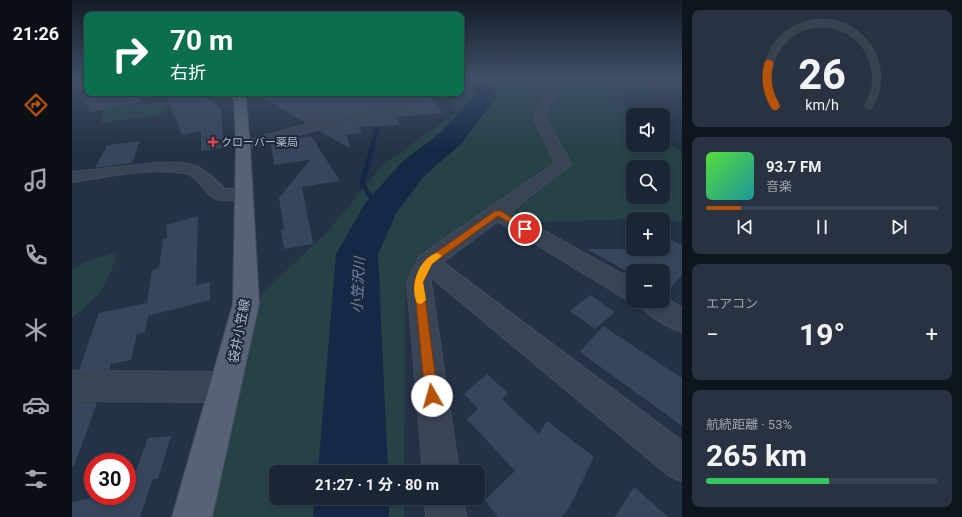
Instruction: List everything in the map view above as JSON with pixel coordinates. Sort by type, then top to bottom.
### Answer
[{"type":"main road","name":"袋井小笠線","points":[[192,517],[246,304],[243,146],[240,101]]},
{"type":"street","points":[[243,146],[367,112],[400,108],[407,104],[405,101]]},
{"type":"street","points":[[440,465],[418,282],[428,262],[498,213],[563,164],[540,119],[543,106],[546,101]]},
{"type":"street","points":[[72,177],[160,168],[182,168],[198,172],[220,194],[244,193]]},
{"type":"street","points":[[498,213],[626,287]]},
{"type":"street","points":[[428,262],[682,463]]},
{"type":"street","points":[[663,308],[680,317]]},
{"type":"street","points":[[72,386],[226,387]]},
{"type":"street","points":[[445,505],[446,517]]},
{"type":"green space","points":[[453,101],[618,101],[627,108],[626,152],[670,152],[670,144],[682,153],[682,222],[670,220],[670,212],[626,212],[626,219],[483,224],[419,282],[406,276],[404,465],[269,465],[269,505],[404,505],[404,517],[194,517],[261,295],[329,230],[383,165],[456,112]]},
{"type":"green space","points":[[167,102],[162,115],[100,123],[105,108]]},
{"type":"green space","points":[[116,253],[106,283],[95,297],[72,318],[72,269],[93,259]]},
{"type":"building","points":[[84,101],[140,101],[140,102],[91,112]]},
{"type":"building","points":[[168,101],[211,101],[221,109],[224,148],[201,151],[201,131],[182,135]]},
{"type":"building","points":[[269,101],[397,101],[398,103],[367,107],[306,123]]},
{"type":"building","points":[[412,101],[433,101],[443,113],[396,117],[400,125],[358,127],[362,133],[346,135],[351,149],[319,131],[368,117],[404,112],[414,104]]},
{"type":"building","points":[[311,136],[340,181],[302,187],[313,244],[284,249],[281,230],[284,229],[279,198],[310,160],[274,165],[271,145]]},
{"type":"building","points":[[140,141],[132,163],[95,168],[107,145]]},
{"type":"building","points":[[198,216],[196,285],[210,282],[210,300],[148,316],[145,332],[137,334],[131,360],[111,364],[109,370],[79,370],[99,313],[147,303],[152,270],[159,268],[163,239],[167,238],[166,225]]},
{"type":"building","points":[[670,239],[682,245],[682,275],[670,288],[670,264],[626,264],[626,271],[587,249],[626,249],[626,256],[670,256]]},
{"type":"building","points":[[590,295],[615,312],[595,329],[570,311]]},
{"type":"building","points":[[603,326],[682,378],[682,426],[580,352]]},
{"type":"building","points":[[487,374],[508,393],[502,399],[539,434],[547,421],[594,457],[570,506],[562,517],[498,517],[485,500],[515,471],[467,419],[478,409],[464,394]]},
{"type":"building","points":[[72,402],[97,403],[74,466],[72,466]]},
{"type":"building","points":[[171,436],[158,479],[153,479],[140,517],[72,517],[72,502],[84,500],[84,505],[136,505],[136,471],[148,438]]},
{"type":"building","points":[[634,487],[668,517],[615,517]]},
{"type":"waterway","points":[[368,101],[379,122],[362,183],[379,210]]},
{"type":"waterway","name":"小笠沢川","points":[[353,465],[357,254],[379,210],[413,169],[451,138],[482,101]]},
{"type":"waterway","name":"小笠沢川","points":[[351,517],[352,505]]},
{"type":"slow traffic","points":[[421,300],[418,282],[428,262],[437,256]]},
{"type":"place","name":"クローバー薬局","points":[[213,142]]},
{"type":"route","points":[[432,396],[418,282],[428,262],[498,213],[525,229]]}]
